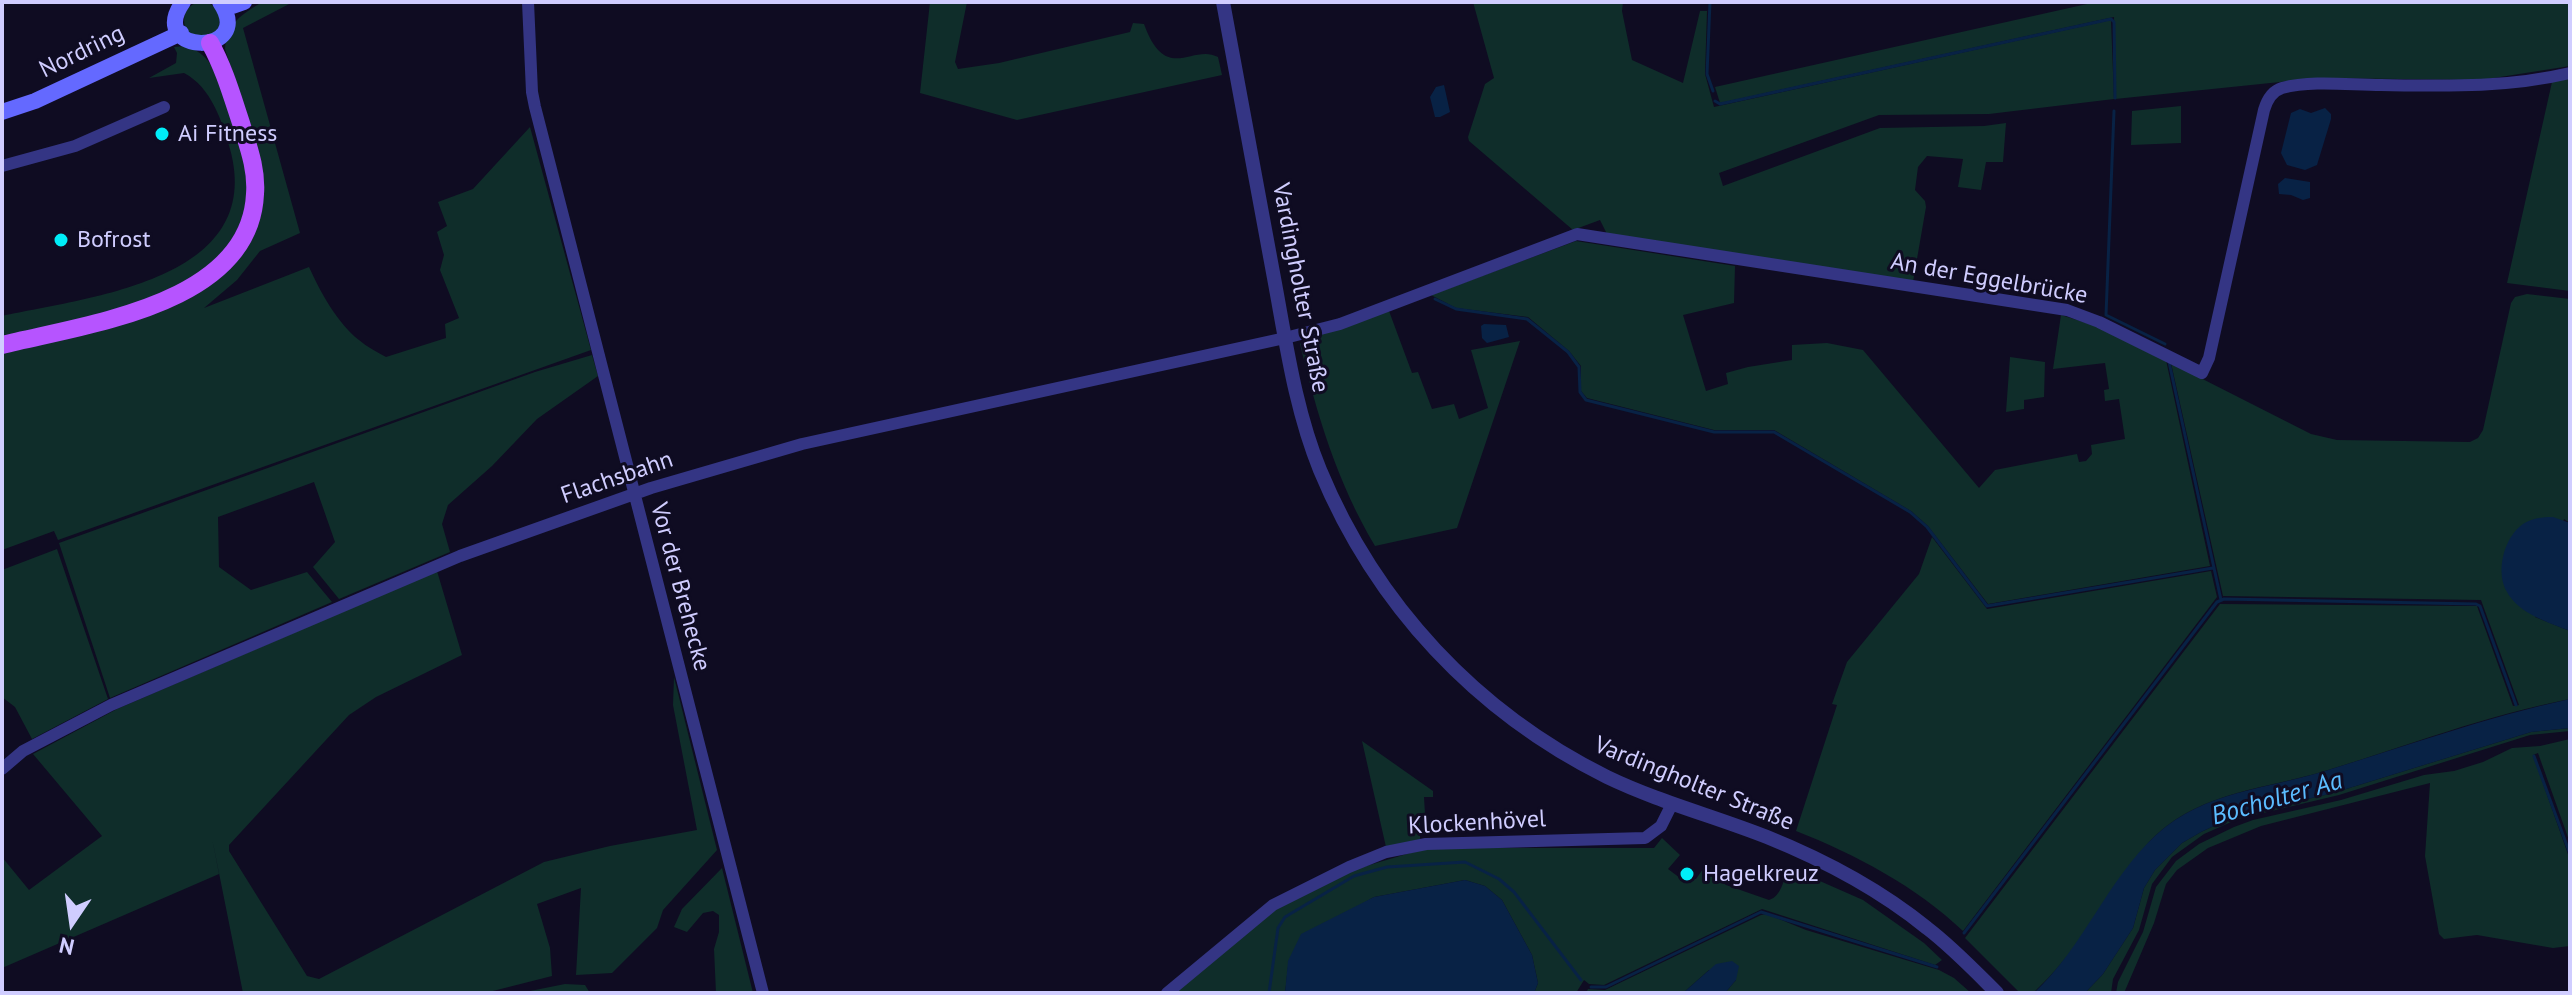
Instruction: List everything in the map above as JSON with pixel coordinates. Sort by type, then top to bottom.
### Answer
[{"type":"main road","points":[[183,2],[176,18],[181,33],[194,43],[210,43],[223,33],[227,17],[222,5],[244,2]]},
{"type":"main road","name":"Nordring","points":[[2,112],[35,101],[181,33]]},
{"type":"main road","points":[[2,345],[124,315],[162,302],[204,280],[236,248],[247,230],[254,206],[254,169],[225,76],[210,43]]},
{"type":"street","name":"Vor der Brehecke","points":[[528,2],[535,107],[763,993]]},
{"type":"street","name":"Vardingholter Straße","points":[[1223,2],[1293,383],[1315,454],[1336,503],[1362,556],[1382,587],[1431,648],[1470,687],[1527,731],[1608,778],[1765,837],[1855,878],[1928,928],[1997,993]]},
{"type":"street","name":"An der Eggelbrücke","points":[[1285,338],[1353,319],[1577,234],[2067,310],[2099,322],[2202,373],[2209,358],[2264,110],[2269,97],[2279,88],[2321,85],[2477,87],[2570,73]]},
{"type":"street","points":[[2,166],[75,146],[164,107]]},
{"type":"street","name":"Flachsbahn","points":[[2,769],[23,751],[111,705],[460,556],[633,494],[802,444],[1285,338]]},
{"type":"street","name":"Klockenhövel","points":[[1167,993],[1273,905],[1386,852],[1426,844],[1645,838],[1661,826],[1672,804]]},
{"type":"green space","points":[[202,2],[214,8],[220,20],[214,32],[202,38],[190,32],[184,20],[190,8]]},
{"type":"green space","points":[[262,2],[293,2],[243,28],[300,233],[260,251],[237,280],[204,308],[309,267],[343,325],[362,343],[386,357],[446,338],[445,324],[459,318],[440,270],[444,255],[437,232],[447,226],[438,202],[473,189],[530,127],[591,350],[58,540],[54,531],[2,550],[2,353],[198,292],[229,270],[245,249],[260,218],[263,181],[257,151],[225,49],[232,26]]},
{"type":"green space","points":[[930,2],[967,2],[955,62],[958,69],[999,63],[1130,32],[1133,23],[1144,24],[1152,42],[1170,58],[1208,54],[1218,57],[1222,75],[1017,120],[920,93]]},
{"type":"green space","points":[[1473,2],[1623,2],[1632,60],[1683,83],[1700,11],[1707,11],[1705,74],[1714,107],[2111,20],[2114,99],[1989,114],[1879,115],[1719,173],[1723,186],[1880,128],[2006,123],[2003,162],[1986,162],[1981,190],[1958,187],[1963,159],[1927,156],[1918,167],[1915,190],[1925,201],[1926,207],[1913,282],[1607,234],[1600,220],[1573,230],[1469,141],[1485,84],[1494,78]]},
{"type":"green space","points":[[2096,2],[2570,2],[2570,66],[2481,80],[2319,78],[2115,99],[2114,17],[1720,103],[1715,87]]},
{"type":"green space","points":[[185,46],[204,57],[217,75],[243,158],[247,197],[242,219],[231,240],[217,259],[200,274],[158,296],[105,313],[2,338],[2,316],[122,289],[162,274],[197,254],[222,228],[234,193],[230,149],[214,106],[201,87],[184,73],[149,78],[176,63],[174,47]]},
{"type":"green space","points":[[2570,78],[2570,291],[2507,283],[2552,82]]},
{"type":"green space","points":[[2181,106],[2181,143],[2131,145],[2132,111]]},
{"type":"green space","points":[[1576,241],[1735,266],[1734,303],[1683,315],[1706,391],[1728,384],[1726,373],[1792,360],[1792,345],[1827,343],[1863,350],[1979,488],[1995,470],[2077,454],[2079,462],[2086,461],[2092,454],[2091,445],[2125,439],[2119,399],[2105,401],[2104,390],[2109,389],[2105,363],[2053,369],[2061,315],[2093,325],[2166,360],[2210,566],[1988,604],[1928,526],[1911,511],[1774,430],[1714,430],[1587,398],[1581,391],[1581,366],[1569,351],[1528,317],[1456,308],[1431,295]]},
{"type":"green space","points":[[2527,294],[2570,299],[2570,523],[2564,519],[2535,617],[2570,631],[2570,699],[2477,722],[2325,771],[2236,793],[2194,809],[2150,841],[2057,969],[2033,993],[2020,993],[1965,938],[2220,604],[2477,606],[2513,706],[2519,705],[2481,600],[2223,596],[2171,363],[2311,434],[2337,440],[2470,442],[2478,438],[2483,430],[2511,303],[2515,297]]},
{"type":"green space","points":[[1389,311],[1412,373],[1418,372],[1432,409],[1454,404],[1459,419],[1488,408],[1471,350],[1520,341],[1457,528],[1375,546],[1330,448],[1300,344]]},
{"type":"green space","points":[[592,355],[598,376],[537,419],[492,466],[448,505],[442,524],[450,552],[339,599],[313,567],[335,542],[314,482],[218,517],[219,567],[251,590],[307,572],[332,602],[110,698],[59,543],[535,372]]},
{"type":"green space","points":[[2010,357],[2045,362],[2044,397],[2024,400],[2024,409],[2006,412]]},
{"type":"green space","points":[[1932,537],[1987,609],[2211,571],[2217,597],[1963,931],[1906,886],[1841,850],[1796,831],[1837,705],[1832,704],[1847,662],[1919,574]]},
{"type":"green space","points":[[57,549],[108,699],[32,739],[15,707],[2,697],[2,570]]},
{"type":"green space","points":[[437,571],[462,655],[376,697],[349,715],[229,845],[229,851],[307,976],[319,979],[544,862],[697,830],[673,705],[674,677],[717,850],[663,910],[657,928],[612,973],[576,975],[581,888],[537,904],[550,948],[552,976],[485,993],[243,993],[212,838],[219,874],[2,968],[2,857],[29,890],[102,836],[33,754],[117,709]]},
{"type":"green space","points":[[2570,728],[2570,731],[2530,735],[2339,795],[2238,819],[2204,834],[2172,857],[2152,884],[2139,930],[2113,979],[2111,993],[2085,993],[2103,974],[2133,928],[2144,888],[2155,870],[2182,843],[2201,832],[2235,816],[2333,793],[2531,732]]},
{"type":"green space","points":[[2570,739],[2570,843],[2538,753],[2533,755],[2570,860],[2570,946],[2553,948],[2477,935],[2444,939],[2439,934],[2425,856],[2430,783],[2261,826],[2208,848],[2177,870],[2166,884],[2154,923],[2124,993],[2116,993],[2118,982],[2143,932],[2156,887],[2176,861],[2199,844],[2253,820],[2341,800],[2424,775],[2454,771],[2512,748]]},
{"type":"green space","points":[[1362,741],[1433,791],[1433,797],[1424,797],[1425,814],[1420,814],[1420,842],[1386,847]]},
{"type":"green space","points":[[1662,838],[1680,855],[1668,869],[1680,878],[1696,879],[1703,869],[1726,885],[1769,900],[1780,891],[1788,867],[1863,900],[1924,943],[1942,960],[1935,965],[1762,909],[1604,985],[1589,984],[1584,980],[1576,993],[1534,993],[1538,983],[1532,955],[1502,900],[1485,886],[1465,880],[1374,897],[1343,915],[1288,967],[1285,993],[1174,993],[1278,907],[1356,869],[1427,848],[1654,848]]},
{"type":"green space","points":[[722,868],[753,993],[716,993],[714,949],[719,932],[719,915],[713,911],[703,913],[687,932],[674,927],[682,909]]},
{"type":"green space","points":[[1767,914],[1806,930],[1939,970],[1971,993],[1725,993],[1736,980],[1709,970],[1683,993],[1586,993],[1588,989],[1605,990]]},
{"type":"green space","points":[[565,984],[585,985],[590,993],[520,993]]},
{"type":"water","points":[[1444,85],[1450,112],[1435,117],[1430,97],[1436,87]]},
{"type":"water","points":[[2325,108],[2331,119],[2317,165],[2305,170],[2287,165],[2281,153],[2291,113],[2300,109],[2311,113]]},
{"type":"water","points":[[2285,178],[2310,182],[2310,198],[2303,200],[2279,194],[2278,184]]},
{"type":"water","points":[[1506,325],[1509,337],[1487,343],[1482,338],[1481,326]]},
{"type":"water","points":[[2553,517],[2570,523],[2570,631],[2519,606],[2503,584],[2503,555],[2516,530],[2530,520]]},
{"type":"water","name":"Bocholter Aa","points":[[2570,699],[2570,728],[2531,732],[2333,793],[2235,816],[2201,832],[2182,843],[2155,870],[2144,888],[2133,928],[2103,974],[2085,993],[2034,993],[2068,954],[2139,853],[2175,820],[2195,809],[2237,793],[2303,777],[2477,723]]},
{"type":"water","points":[[1465,880],[1485,886],[1502,900],[1532,955],[1538,983],[1534,993],[1285,993],[1288,961],[1301,934],[1374,897]]},
{"type":"water","points":[[1732,961],[1739,966],[1736,980],[1725,993],[1683,993],[1716,964]]},
{"type":"waterway","points":[[1710,2],[1707,74],[1713,91]]},
{"type":"waterway","points":[[1715,101],[1720,104],[2111,19],[2114,22],[2115,98]]},
{"type":"waterway","points":[[2114,111],[2106,315],[2165,344]]},
{"type":"waterway","points":[[1435,299],[1456,309],[1527,319],[1568,352],[1579,367],[1580,392],[1586,400],[1714,432],[1774,432],[1910,512],[1927,527],[1987,606],[2213,568]]},
{"type":"waterway","points":[[2169,362],[2221,600]]},
{"type":"waterway","points":[[1964,933],[2217,602],[2224,599],[2476,604],[2480,606],[2516,705]]},
{"type":"waterway","points":[[2534,756],[2570,854]]},
{"type":"waterway","points":[[1269,993],[1278,928],[1285,917],[1354,876],[1387,867],[1465,862],[1499,879],[1514,892],[1581,980]]},
{"type":"waterway","points":[[1591,987],[1606,987],[1761,912],[1937,967]]},
{"type":"place","name":"Ai Fitness","points":[[162,134]]},
{"type":"place","name":"Bofrost","points":[[61,240]]},
{"type":"place","name":"Hagelkreuz","points":[[1687,874]]}]
